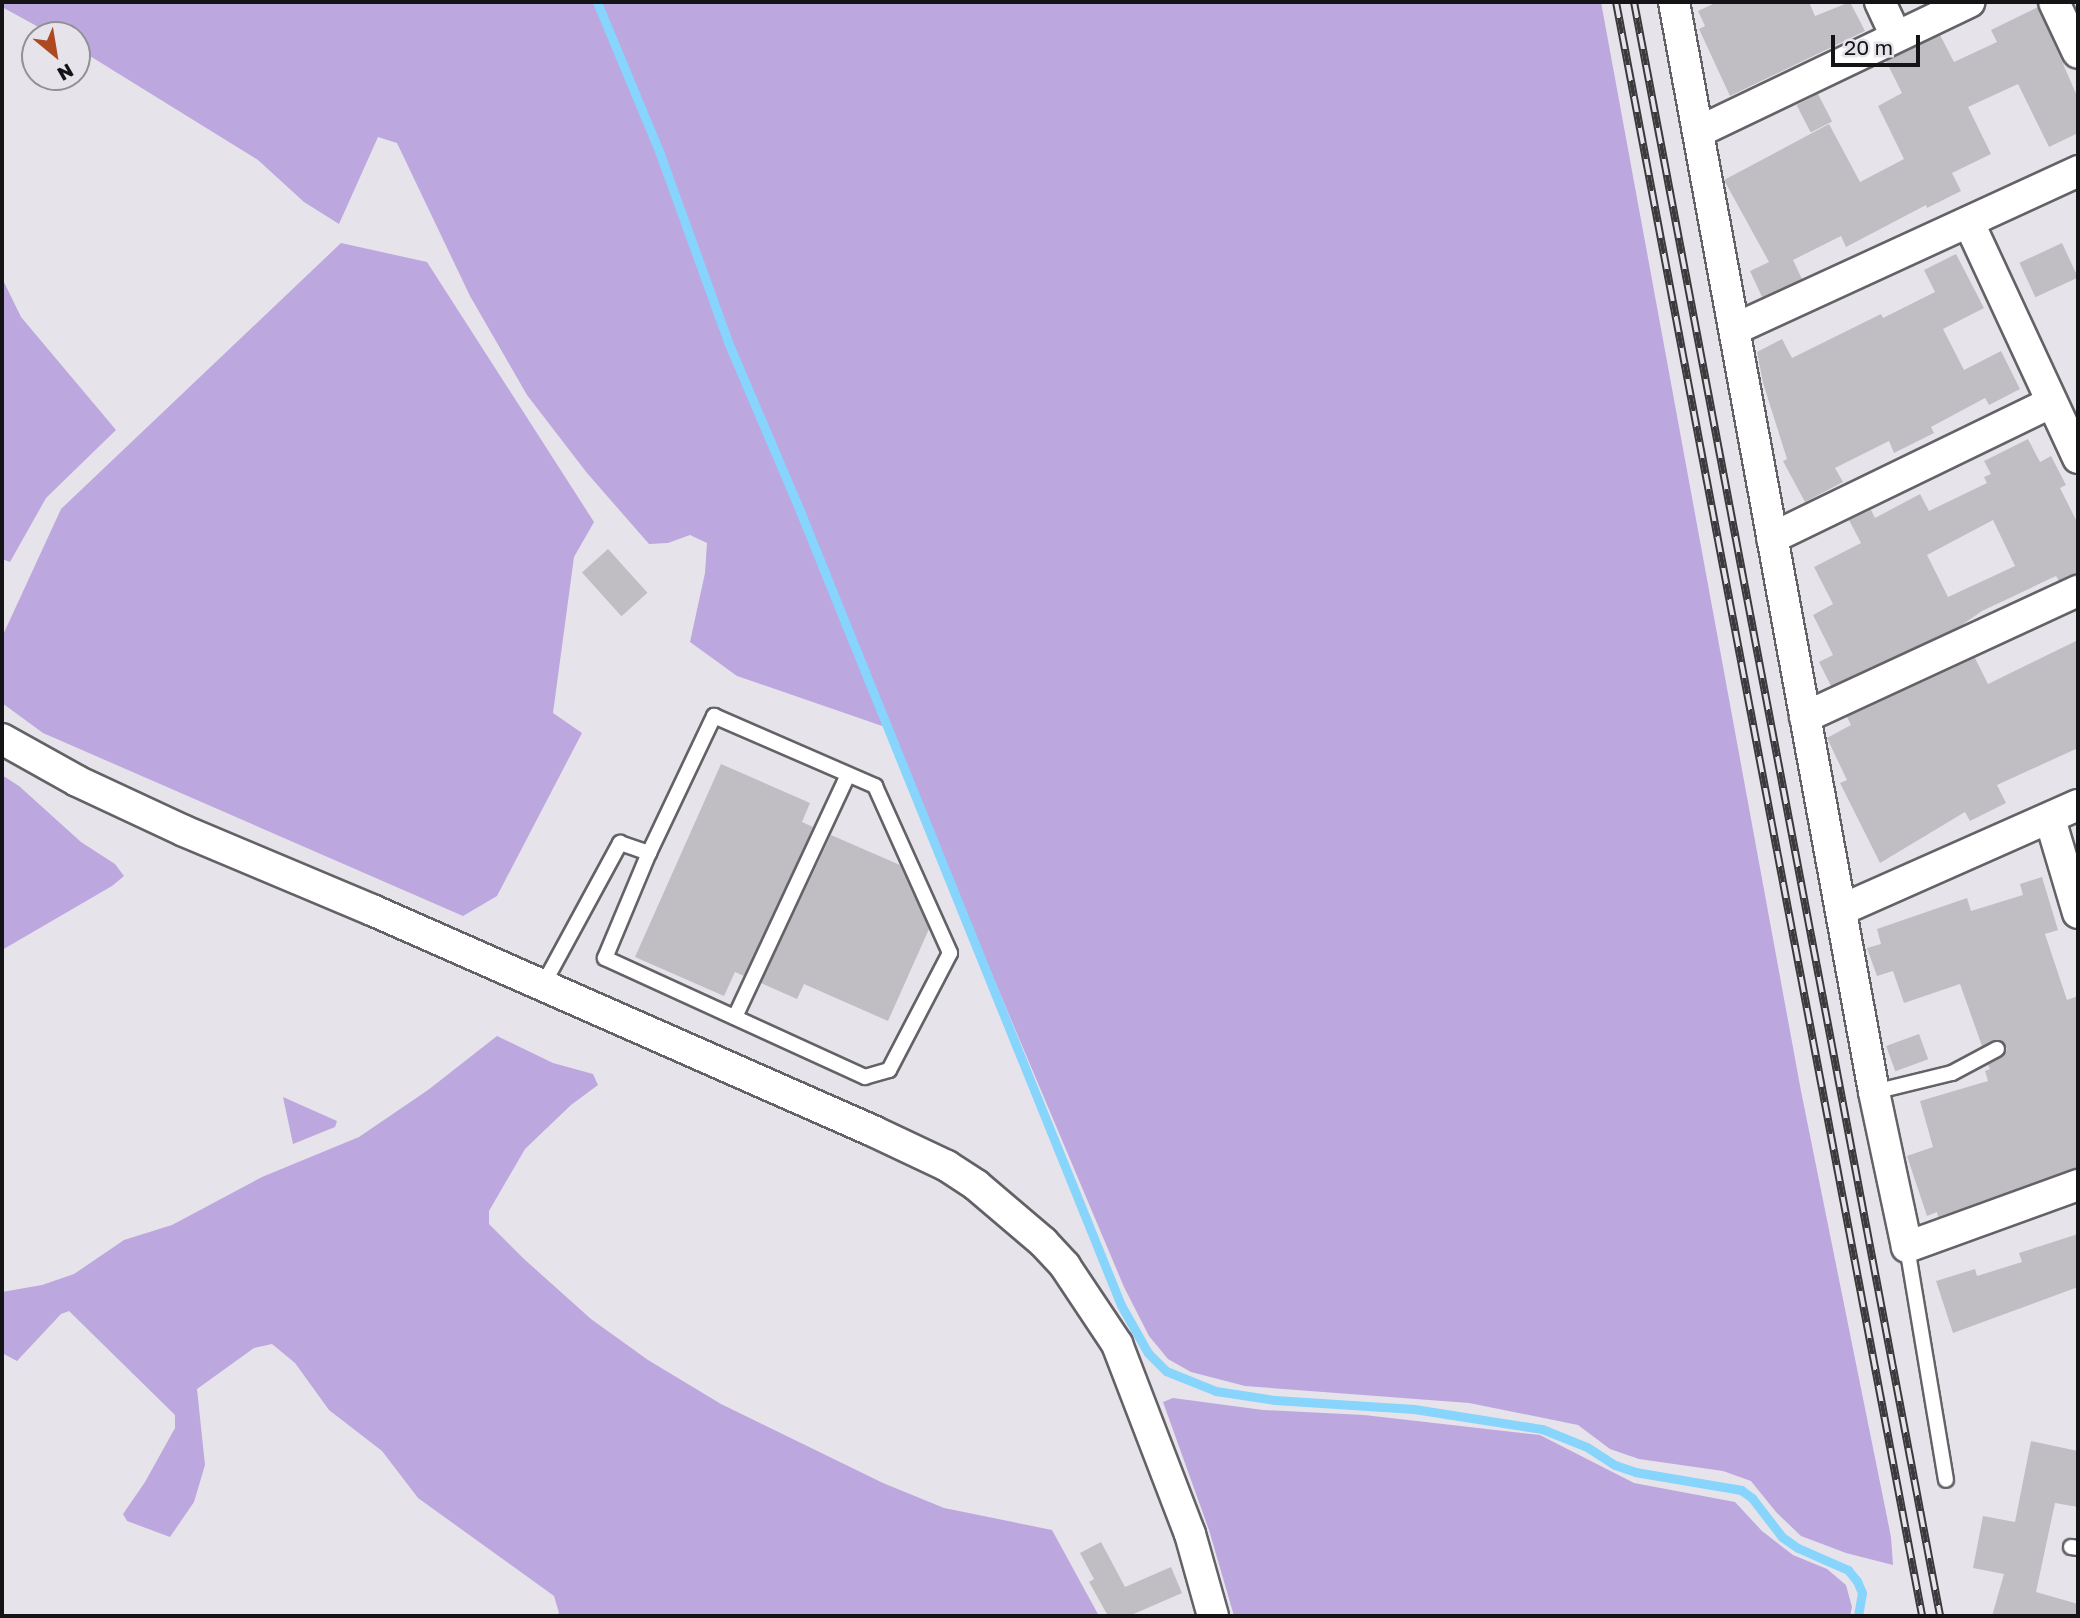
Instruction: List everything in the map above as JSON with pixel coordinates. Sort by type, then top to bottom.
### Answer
[{"type":"street","points":[[1674,2],[1874,1092],[1907,1247],[2078,1185]]},
{"type":"street","points":[[1880,2],[1896,36]]},
{"type":"street","points":[[1698,132],[1969,2]]},
{"type":"street","points":[[2053,2],[2078,53]]},
{"type":"street","points":[[1735,330],[2078,171]]},
{"type":"street","points":[[1969,223],[2078,458]]},
{"type":"street","points":[[1772,538],[2052,402]]},
{"type":"street","points":[[1805,717],[2078,591]]},
{"type":"street","points":[[2,739],[77,781],[184,831],[543,985],[947,1166],[976,1185],[1043,1242],[1084,1291],[1117,1344],[1189,1534],[1213,1616]]},
{"type":"street","points":[[1841,910],[2050,820],[2078,805]]},
{"type":"street","points":[[2050,820],[2078,913]]},
{"type":"lane","points":[[714,716],[848,775],[875,786],[950,953],[889,1070],[865,1077],[605,958],[649,853],[714,716]]},
{"type":"lane","points":[[735,1017],[848,775]]},
{"type":"lane","points":[[543,985],[620,843],[649,853]]},
{"type":"lane","points":[[1874,1092],[1952,1073],[1997,1049]]},
{"type":"lane","points":[[1907,1247],[1946,1480]]},
{"type":"shaded area","points":[[2,2],[1601,2],[1801,1091],[1891,1537],[1893,1565],[1846,1553],[1801,1536],[1776,1512],[1751,1481],[1723,1471],[1639,1459],[1610,1449],[1578,1425],[1469,1403],[1245,1386],[1191,1372],[1168,1359],[1149,1336],[1124,1287],[888,728],[737,676],[690,642],[705,573],[707,543],[690,535],[668,543],[649,544],[587,473],[527,395],[470,296],[397,143],[378,137],[339,224],[304,202],[258,160],[91,57],[91,21],[28,21],[2,7]]},
{"type":"shaded area","points":[[341,243],[427,262],[594,522],[574,557],[553,713],[582,733],[497,896],[463,916],[43,733],[2,703],[2,637],[61,509]]},
{"type":"shaded area","points":[[2,278],[21,317],[116,430],[46,498],[10,562],[2,559]]},
{"type":"shaded area","points":[[2,775],[19,786],[81,842],[115,864],[124,876],[112,886],[2,950]]},
{"type":"shaded area","points":[[497,1036],[553,1063],[593,1074],[598,1085],[571,1105],[525,1149],[489,1211],[489,1224],[524,1259],[591,1319],[648,1360],[721,1404],[883,1483],[944,1508],[1052,1530],[1099,1616],[556,1616],[559,1613],[554,1596],[418,1498],[382,1451],[329,1410],[295,1363],[272,1344],[254,1348],[197,1389],[205,1465],[194,1502],[170,1537],[127,1521],[123,1514],[145,1482],[175,1428],[175,1415],[69,1311],[61,1314],[17,1361],[2,1353],[2,1292],[42,1285],[74,1274],[124,1240],[172,1225],[262,1177],[359,1137],[428,1090]]},
{"type":"shaded area","points":[[283,1097],[337,1121],[335,1127],[293,1144]]},
{"type":"shaded area","points":[[1173,1398],[1263,1410],[1364,1415],[1540,1435],[1634,1483],[1735,1502],[1762,1531],[1793,1555],[1827,1569],[1846,1585],[1852,1607],[1850,1616],[1234,1616],[1209,1530],[1163,1402]]},
{"type":"building","points":[[1717,2],[1809,2],[1815,16],[1850,2],[1865,31],[1730,96],[1699,29],[1705,26],[1698,11]]},
{"type":"building","points":[[2038,7],[2078,98],[2078,133],[2049,147],[2018,84],[1968,107],[1991,154],[1952,173],[1961,191],[1927,208],[1926,205],[1846,247],[1841,236],[1793,260],[1802,279],[1762,297],[1750,271],[1769,262],[1724,180],[1829,124],[1860,182],[1904,159],[1878,106],[1902,93],[1886,61],[1940,35],[1954,62],[1997,42],[1991,30]]},
{"type":"building","points":[[1818,94],[1832,122],[1811,133],[1797,105]]},
{"type":"building","points":[[2062,243],[2078,277],[2035,297],[2019,263]]},
{"type":"building","points":[[1956,254],[1984,308],[1943,329],[1964,370],[2001,351],[2020,389],[1989,405],[1985,398],[1931,427],[1934,433],[1894,453],[1889,441],[1835,468],[1843,482],[1805,502],[1783,461],[1787,459],[1763,383],[1757,352],[1782,339],[1792,358],[1881,314],[1883,318],[1935,292],[1924,270]]},
{"type":"building","points":[[2028,439],[2040,462],[2051,456],[2066,485],[2060,488],[2078,524],[2078,573],[2059,581],[2056,576],[1982,611],[1959,627],[1831,686],[1819,662],[1833,655],[1813,615],[1833,604],[1814,567],[1861,543],[1849,520],[1871,510],[1875,518],[1920,494],[1929,511],[1987,483],[1984,477],[1991,474],[1984,461]],"holes":[[[1993,520],[2015,566],[1948,597],[1927,555]]]},
{"type":"building","points":[[608,549],[647,593],[621,616],[582,572]]},
{"type":"building","points":[[2078,640],[2078,748],[1997,785],[2006,803],[1970,821],[1965,812],[1880,863],[1840,783],[1847,780],[1827,738],[1851,725],[1847,717],[1975,658],[1988,684]]},
{"type":"building","points":[[721,764],[810,803],[802,822],[813,827],[744,976],[735,972],[724,996],[635,957]]},
{"type":"building","points":[[831,835],[900,865],[929,929],[888,1021],[804,984],[797,999],[761,983]]},
{"type":"building","points":[[2042,877],[2058,930],[2045,934],[2067,1000],[2078,996],[2078,1168],[1938,1217],[1937,1212],[1927,1216],[1907,1156],[1933,1147],[1920,1101],[1988,1081],[1985,1071],[1990,1069],[1988,1065],[2002,1057],[2007,1049],[1998,1040],[1982,1046],[1960,984],[1904,1003],[1893,971],[1877,976],[1867,948],[1881,944],[1877,929],[1967,898],[1971,911],[2023,895],[2020,884]]},
{"type":"building","points":[[1919,1034],[1928,1059],[1895,1071],[1886,1046]]},
{"type":"building","points":[[2078,1234],[2078,1287],[1953,1333],[1936,1281],[1975,1269],[1977,1276],[2022,1262],[2019,1253]]},
{"type":"building","points":[[2031,1441],[2078,1451],[2078,1507],[2055,1503],[2036,1592],[2078,1604],[2078,1616],[1992,1616],[2004,1574],[1973,1568],[1983,1516],[2015,1522]]},
{"type":"building","points":[[1101,1542],[1125,1587],[1171,1567],[1182,1593],[1129,1616],[1108,1616],[1089,1582],[1094,1579],[1080,1553]]},
{"type":"waterway","points":[[597,2],[659,151],[728,342],[800,511],[1121,1305],[1148,1353],[1166,1371],[1216,1391],[1275,1400],[1414,1409],[1542,1429],[1587,1447],[1615,1465],[1635,1472],[1741,1490],[1752,1498],[1782,1537],[1798,1548],[1848,1570],[1862,1593],[1858,1616]]},
{"type":"railway","points":[[1616,2],[1922,1616]]},
{"type":"railway","points":[[1634,2],[1940,1616]]}]
